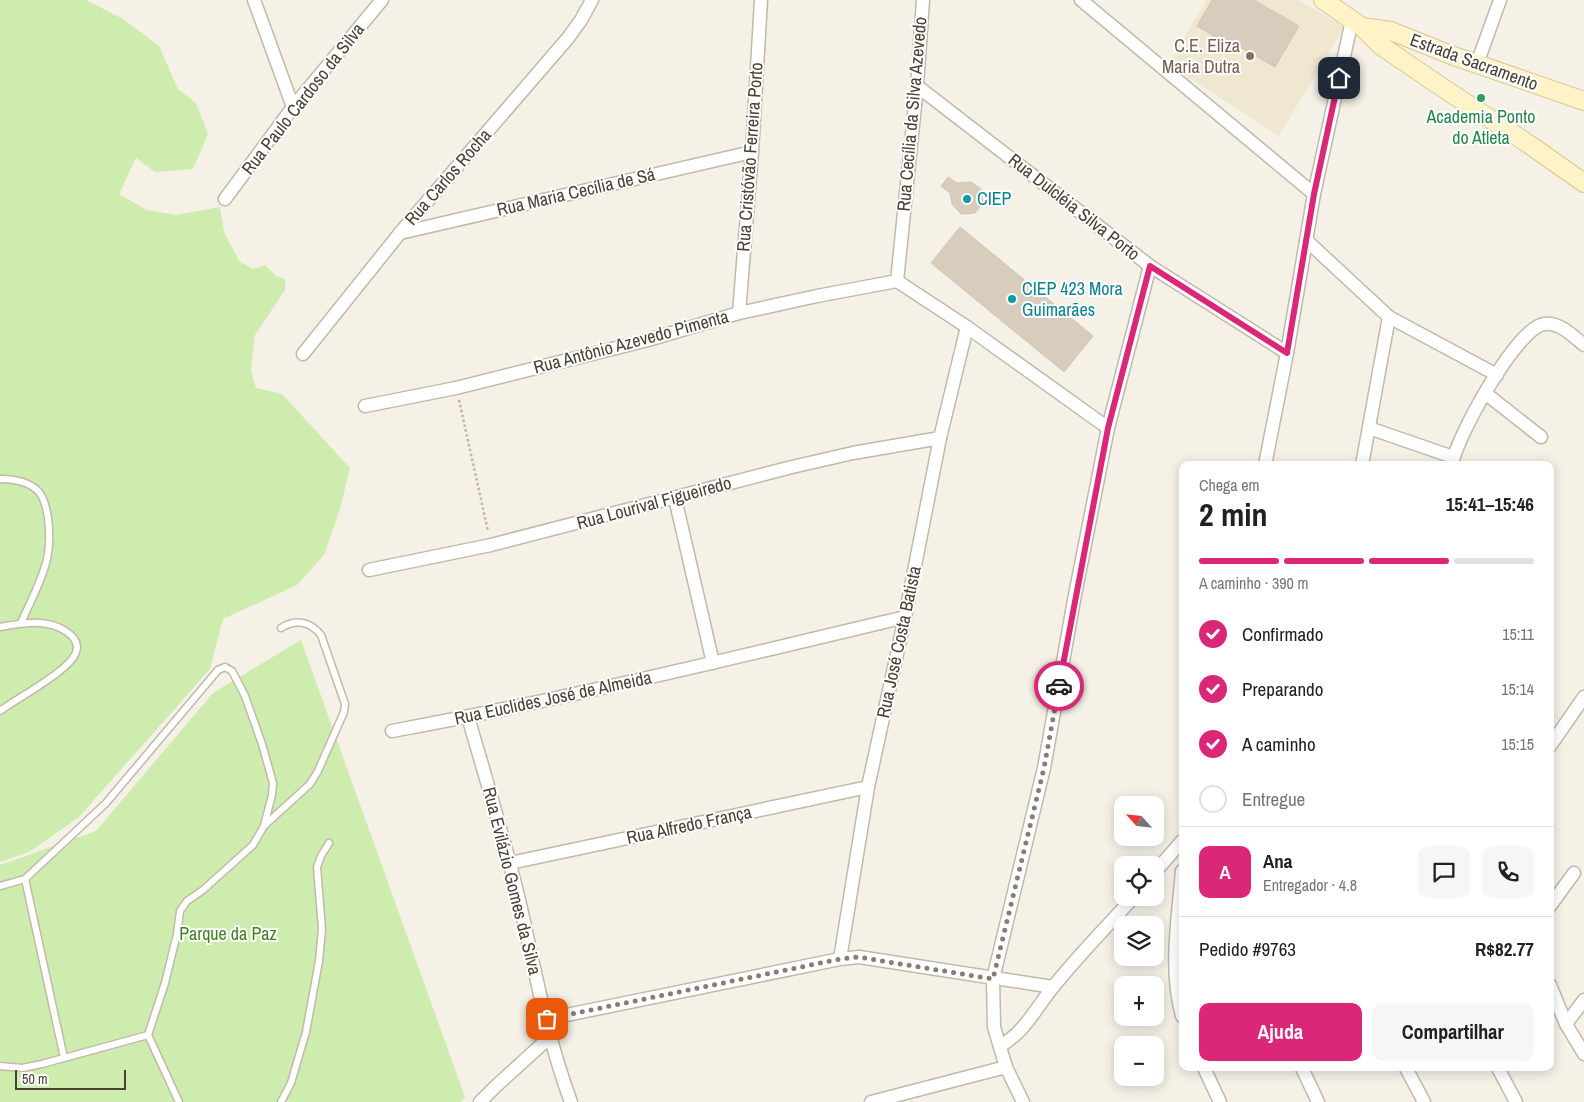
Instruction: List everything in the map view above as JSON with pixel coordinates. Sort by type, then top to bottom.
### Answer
[{"type":"main road","name":"Estrada Sacramento","points":[[1323,0],[1357,24],[1380,45],[1584,183]]},
{"type":"main road","name":"Estrada Sacramento","points":[[1357,24],[1391,31],[1477,64],[1584,101]]},
{"type":"street","points":[[254,0],[292,107]]},
{"type":"street","name":"Rua Paulo Cardoso da Silva","points":[[225,199],[292,107],[382,0]]},
{"type":"street","name":"Rua Carlos Rocha","points":[[303,354],[400,233],[568,38],[592,0]]},
{"type":"street","name":"Rua Cristóvão Ferreira Porto","points":[[739,313],[752,152],[760,0]]},
{"type":"street","name":"Rua Cecília da Silva Azevedo","points":[[897,281],[917,86],[923,0]]},
{"type":"street","points":[[1081,0],[1314,194]]},
{"type":"street","points":[[1477,64],[1500,0]]},
{"type":"street","points":[[1266,461],[1287,353],[1314,194],[1357,24]]},
{"type":"street","name":"Rua Dulcléia Silva Porto","points":[[917,86],[1150,266],[1287,353]]},
{"type":"street","name":"Rua Maria Cecília de Sá","points":[[400,233],[752,152]]},
{"type":"street","points":[[1306,240],[1389,317],[1497,375]]},
{"type":"street","points":[[1023,1102],[1006,1067],[994,1027],[993,979],[1044,768],[1074,600],[1108,428],[1150,266]]},
{"type":"street","points":[[897,281],[1108,428]]},
{"type":"street","name":"Rua Antônio Azevedo Pimenta","points":[[365,406],[456,388],[648,340],[739,313],[897,281]]},
{"type":"street","points":[[1363,461],[1389,317]]},
{"type":"street","points":[[1369,428],[1452,461],[1469,420],[1497,375],[1535,327],[1546,323],[1556,326],[1569,332],[1584,345]]},
{"type":"street","name":"Rua José Costa Batista","points":[[840,959],[868,786],[940,438],[967,328]]},
{"type":"street","points":[[1486,393],[1542,437]]},
{"type":"street","name":"Rua Lourival Figueiredo","points":[[369,570],[491,545],[836,457],[940,438]]},
{"type":"street","points":[[675,498],[713,663]]},
{"type":"street","name":"Rua Euclides José de Almeida","points":[[392,731],[528,705],[904,617]]},
{"type":"street","points":[[1554,740],[1584,697]]},
{"type":"street","name":"Rua Evilázio Gomes da Silva","points":[[468,717],[510,863],[550,1037],[560,1073],[571,1102]]},
{"type":"street","name":"Rua Alfredo França","points":[[510,863],[868,786]]},
{"type":"street","points":[[1164,862],[1179,844]]},
{"type":"street","points":[[1554,900],[1574,873]]},
{"type":"street","points":[[1000,1046],[1012,1040],[1019,1033],[1053,987],[1126,906]]},
{"type":"street","points":[[1179,909],[1175,960],[1179,1005]]},
{"type":"street","points":[[547,1019],[840,959],[858,957],[1053,987]]},
{"type":"street","points":[[1554,995],[1566,1024],[1584,1054]]},
{"type":"street","points":[[1566,1024],[1584,1000]]},
{"type":"street","points":[[480,1102],[550,1037]]},
{"type":"street","points":[[871,1102],[892,1099],[1006,1067]]},
{"type":"street","points":[[1205,1071],[1220,1102]]},
{"type":"street","points":[[1303,1071],[1318,1102]]},
{"type":"street","points":[[1408,1071],[1424,1102]]},
{"type":"street","points":[[1500,1071],[1516,1102]]},
{"type":"lane","points":[[0,479],[15,479],[39,492],[46,509],[49,526],[47,558],[21,623]]},
{"type":"lane","points":[[0,627],[21,623],[46,622],[70,634],[77,643],[74,658],[64,668],[0,711]]},
{"type":"lane","points":[[264,826],[310,784],[318,771],[344,712],[345,704],[320,635],[315,627],[303,623],[290,622],[281,628]]},
{"type":"lane","points":[[0,886],[25,878],[106,803],[218,670],[225,668],[232,671],[245,696],[262,744],[273,783],[272,795],[264,826],[253,845],[204,890],[187,901],[180,911],[177,934],[165,983],[148,1035],[179,1102]]},
{"type":"lane","points":[[281,1102],[291,1082],[307,1025],[319,961],[322,929],[317,867],[329,843]]},
{"type":"lane","points":[[25,878],[64,1058]]},
{"type":"lane","points":[[0,1066],[22,1068],[148,1035]]},
{"type":"path","points":[[456,388],[491,545]]},
{"type":"shaded area","points":[[1206,0],[1299,0],[1344,27],[1279,136],[1169,65]]},
{"type":"green space","points":[[0,0],[86,0],[123,19],[159,46],[178,89],[196,103],[208,134],[193,169],[155,172],[136,158],[119,194],[147,210],[176,215],[220,207],[224,232],[239,261],[253,269],[265,265],[276,276],[285,279],[285,290],[255,335],[251,370],[256,388],[282,394],[350,468],[340,509],[324,555],[297,585],[223,619],[210,669],[78,818],[29,852],[0,862]]},
{"type":"green space","name":"Parque da Paz","points":[[301,640],[465,1097],[460,1102],[0,1102],[0,865],[96,831],[213,693]]},
{"type":"building","points":[[1212,0],[1254,0],[1299,26],[1275,67],[1219,35],[1217,38],[1197,26]]},
{"type":"building","name":"CIEP","points":[[948,177],[957,183],[971,182],[981,189],[983,203],[975,213],[961,214],[952,204],[950,193],[941,186]]},
{"type":"building","name":"CIEP 423 Mora Guimarães","points":[[960,227],[1093,336],[1064,372],[931,263]]},
{"type":"way so far","points":[[547,1019],[840,959],[858,957],[993,979],[1044,768],[1059,686]]},
{"type":"place","name":"C.E. Eliza Maria Dutra","points":[[1250,56]]},
{"type":"place","name":"Academia Ponto do Atleta","points":[[1481,98]]},
{"type":"place","name":"CIEP","points":[[967,199]]},
{"type":"place","name":"CIEP 423 Mora Guimarães","points":[[1012,299]]},
{"type":"route","points":[[1059,686],[1108,428],[1150,266],[1287,353],[1314,194],[1339,78]]}]
